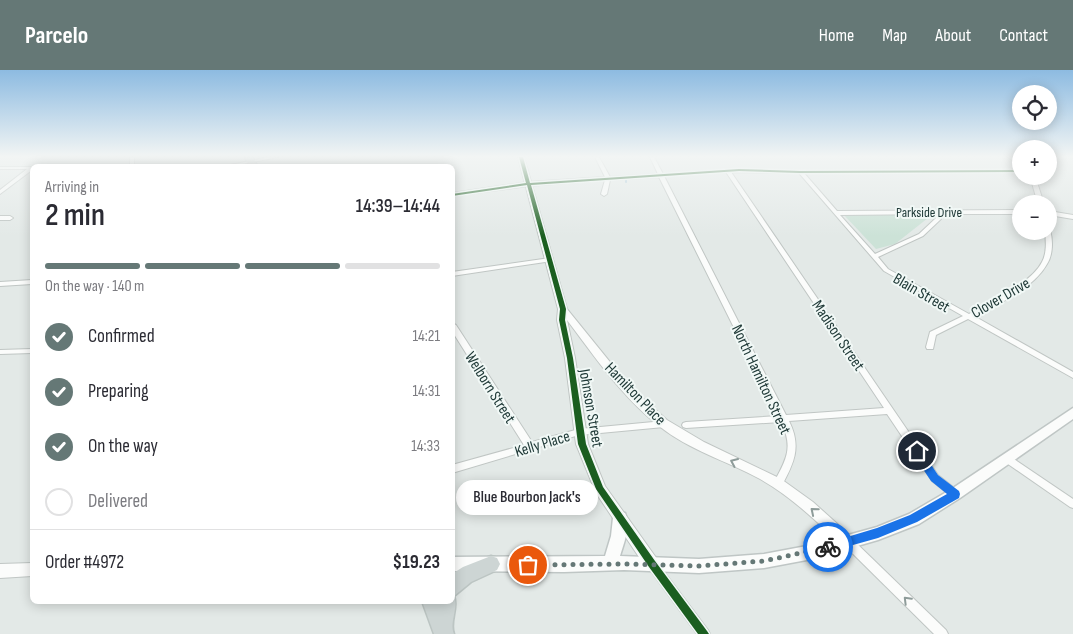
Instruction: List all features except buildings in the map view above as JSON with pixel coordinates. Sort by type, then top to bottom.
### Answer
[{"type":"main road","points":[[455,564],[652,564],[699,566],[764,561],[848,542],[878,533],[914,518],[1008,459],[1073,413]]},
{"type":"main road","points":[[610,564],[619,536],[620,518]]},
{"type":"main road","points":[[455,584],[471,571],[491,564]]},
{"type":"main road","points":[[432,604],[443,632]]},
{"type":"main road","points":[[443,632],[447,604]]},
{"type":"street","points":[[0,192],[12,183]]},
{"type":"street","points":[[455,195],[539,183]]},
{"type":"street","points":[[604,194],[607,183]]},
{"type":"street","name":"North Hamilton Street","points":[[666,183],[789,430],[792,458],[778,484]]},
{"type":"street","name":"Madison Street","points":[[736,183],[934,478],[955,494]]},
{"type":"street","name":"Blain Street","points":[[810,183],[886,270],[966,317],[1073,375]]},
{"type":"street","name":"Johnson Street","points":[[528,184],[563,309],[562,320],[582,444],[600,489],[704,634]]},
{"type":"street","points":[[874,257],[921,235],[939,218],[937,212]]},
{"type":"street","name":"Parkside Drive","points":[[836,213],[1012,212]]},
{"type":"street","points":[[1057,214],[1073,217]]},
{"type":"street","points":[[0,218],[10,218]]},
{"type":"street","name":"Clover Drive","points":[[930,347],[933,334],[992,304],[1034,277],[1045,264],[1048,254],[1048,240]]},
{"type":"street","points":[[455,274],[550,260]]},
{"type":"street","points":[[0,284],[30,282]]},
{"type":"street","name":"Hamilton Place","points":[[563,309],[594,349],[634,395],[664,424],[695,444],[764,475],[778,484]]},
{"type":"street","name":"Welborn Street","points":[[455,331],[530,448]]},
{"type":"street","points":[[566,339],[580,340],[594,349]]},
{"type":"street","points":[[0,352],[30,351]]},
{"type":"street","points":[[686,425],[890,411]]},
{"type":"street","name":"Kelly Place","points":[[455,468],[530,448],[579,432],[664,424]]},
{"type":"street","points":[[1008,459],[1073,504]]},
{"type":"street","points":[[778,484],[817,514],[848,542],[942,634]]},
{"type":"street","points":[[0,571],[30,570]]},
{"type":"green space","points":[[926,214],[928,218],[895,244],[876,249],[844,215]]},
{"type":"cycle path","points":[[528,183],[563,309],[562,320],[570,358],[582,444],[600,489],[704,634]]},
{"type":"cycle path","points":[[455,195],[538,183]]},
{"type":"way so far","points":[[528,565],[624,564],[699,566],[764,561],[828,547]]},
{"type":"place","name":"Blue Bourbon Jack's","points":[[528,565]]},
{"type":"route","points":[[828,547],[878,533],[914,518],[955,494],[934,478],[917,451]]}]
